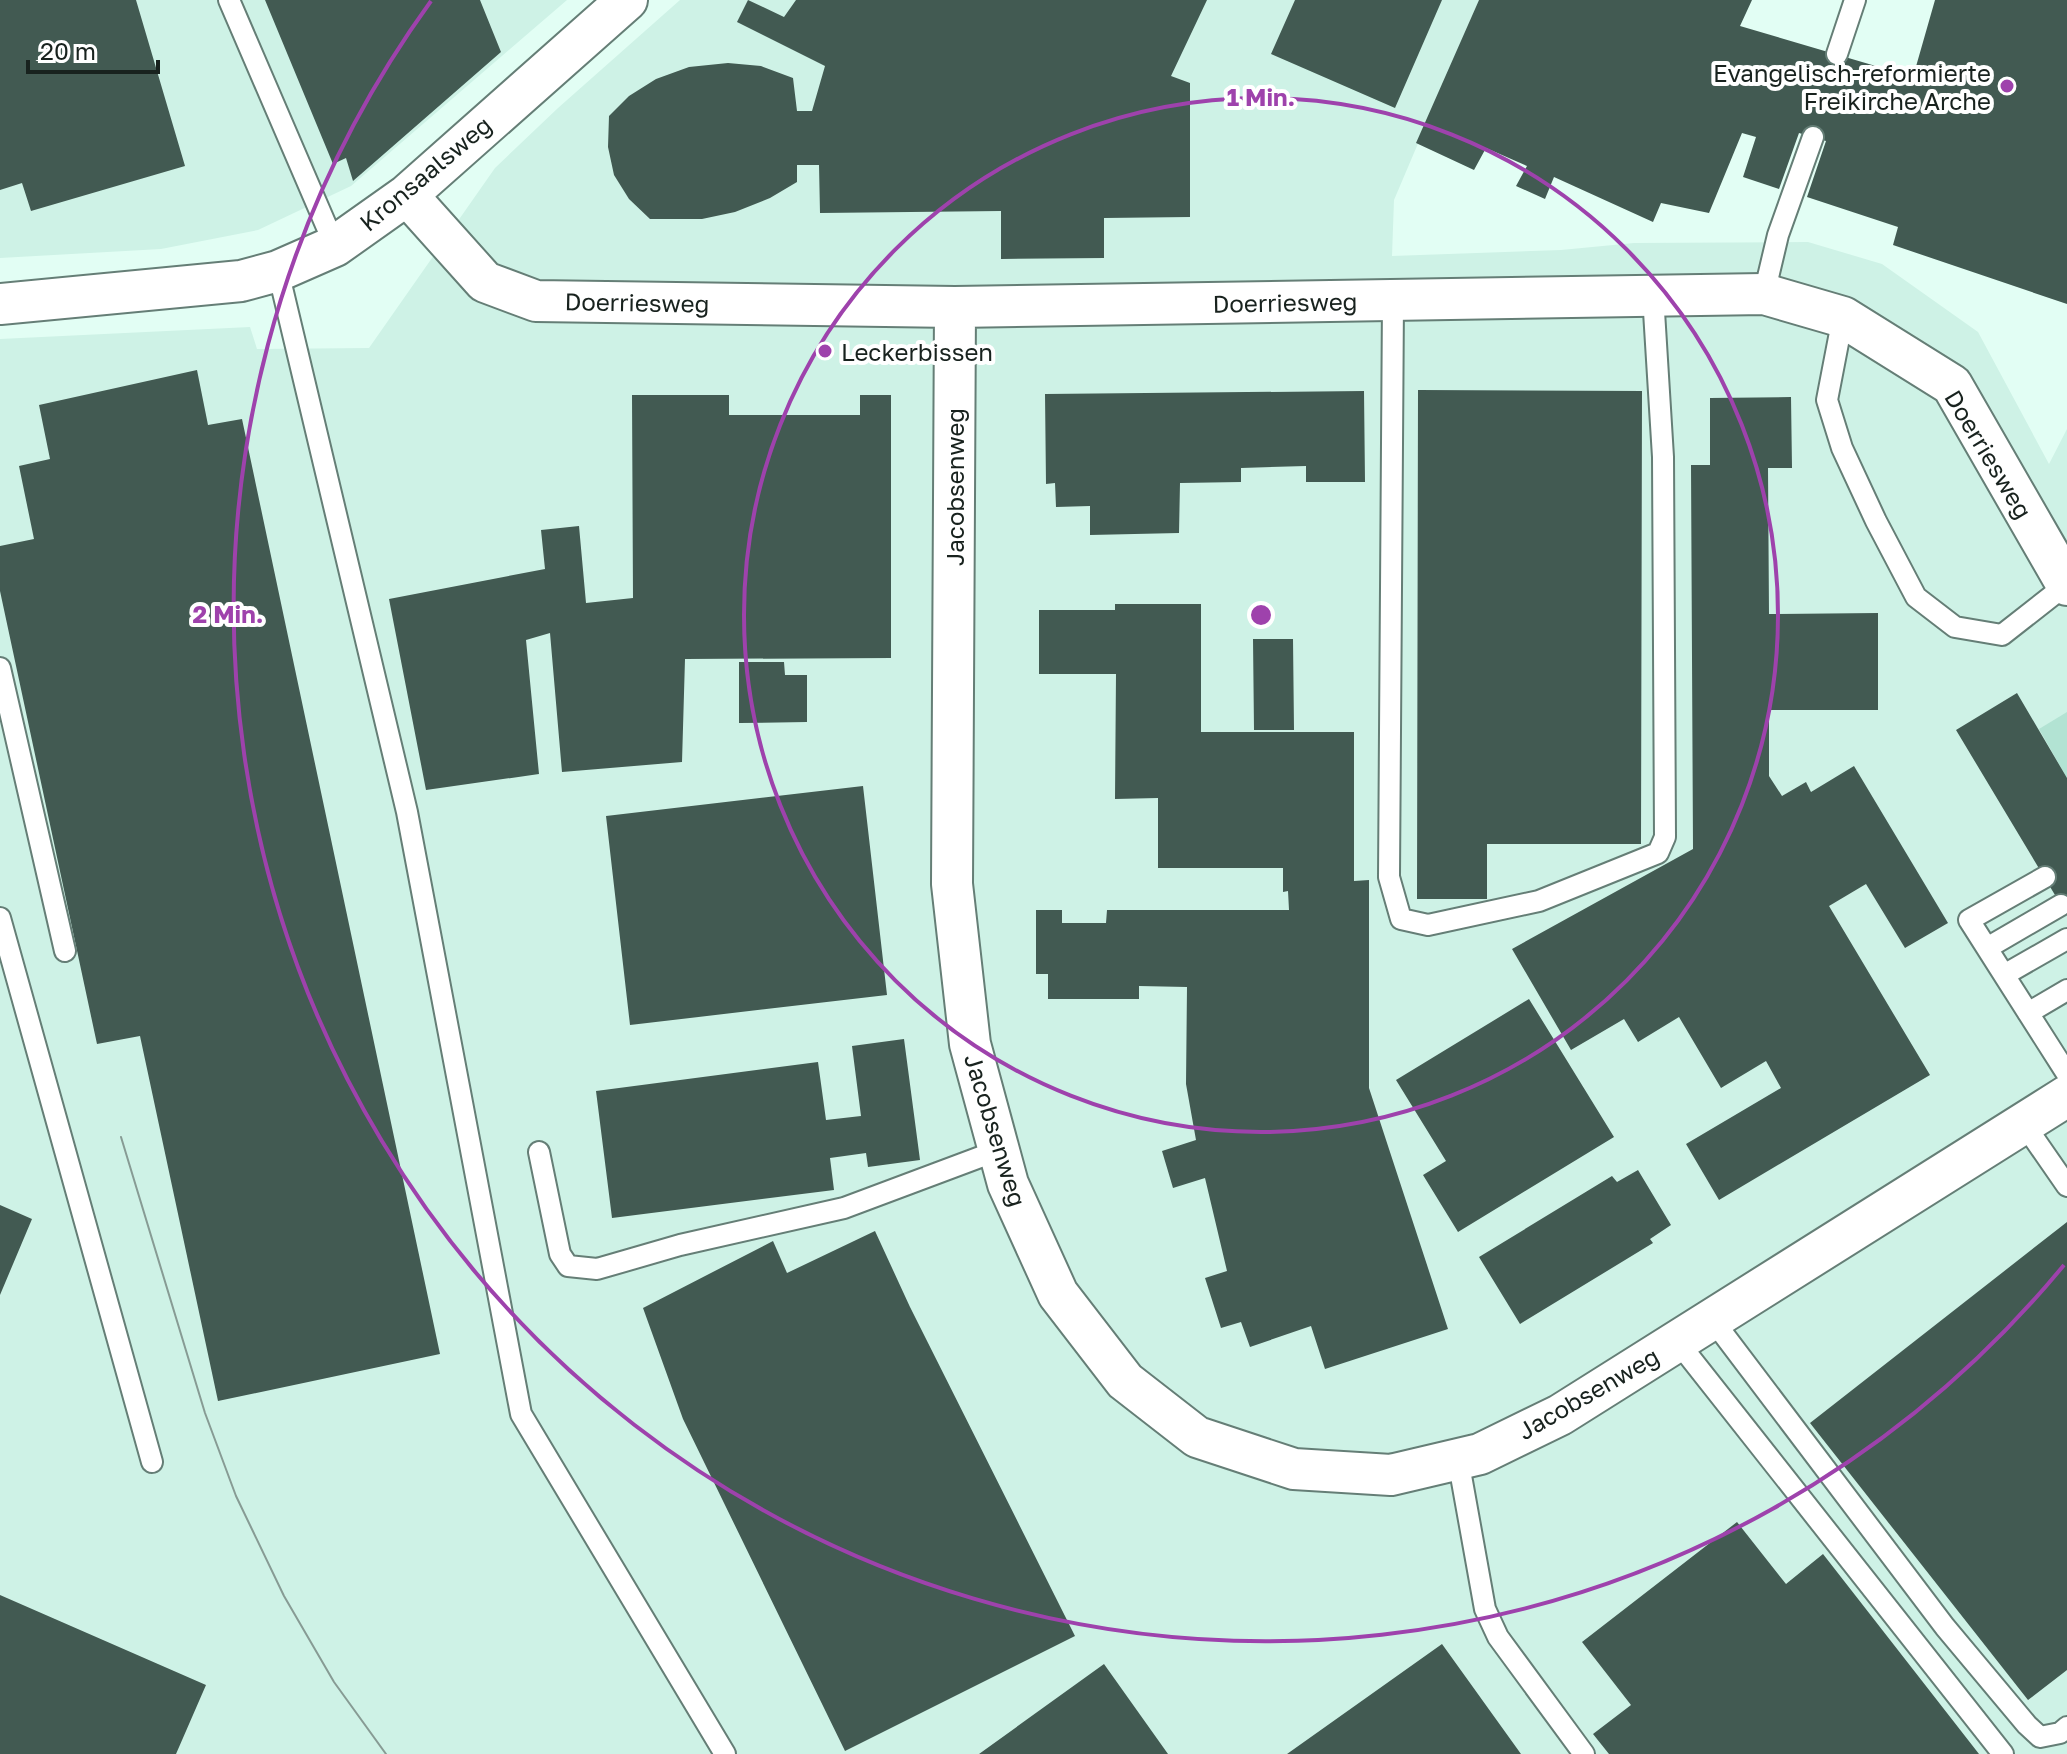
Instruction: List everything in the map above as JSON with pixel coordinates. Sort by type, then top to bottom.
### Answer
[{"type":"street","name":"Kronsaalsweg","points":[[0,304],[241,281],[278,271],[335,246],[407,195],[627,0]]},
{"type":"street","name":"Doerriesweg","points":[[407,195],[485,282],[536,301],[955,307],[1764,294],[1843,317],[1952,385],[2067,585]]},
{"type":"street","name":"Jacobsenweg","points":[[955,307],[952,884],[970,1044],[1008,1184],[1058,1294],[1125,1381],[1197,1437],[1294,1469],[1391,1475],[1480,1454],[1560,1415],[2067,1096]]},
{"type":"lane","points":[[229,0],[335,246]]},
{"type":"lane","points":[[1837,54],[1855,0]]},
{"type":"lane","points":[[1764,294],[1778,235],[1813,137]]},
{"type":"lane","points":[[278,271],[407,812],[521,1414],[725,1754]]},
{"type":"lane","points":[[1393,300],[1389,877],[1401,919],[1428,925],[1539,901],[1658,853],[1665,837],[1663,457],[1653,295]]},
{"type":"lane","points":[[1843,317],[1827,400],[1842,448],[1916,597],[1955,627],[2002,635],[2067,585]]},
{"type":"lane","points":[[0,668],[65,951]]},
{"type":"lane","points":[[2045,877],[1969,920],[2067,1074]]},
{"type":"lane","points":[[1987,948],[2061,905]]},
{"type":"lane","points":[[0,918],[152,1462]]},
{"type":"lane","points":[[2004,975],[2067,939]]},
{"type":"lane","points":[[2028,1013],[2067,990]]},
{"type":"lane","points":[[2024,1124],[2067,1186]]},
{"type":"lane","points":[[539,1152],[560,1254],[568,1266],[597,1269],[680,1245],[844,1208],[999,1150]]},
{"type":"lane","points":[[1712,1319],[1945,1627],[2027,1725],[2040,1737],[2060,1733],[2067,1727]]},
{"type":"lane","points":[[1677,1341],[2003,1754]]},
{"type":"lane","points":[[1458,1459],[1485,1609],[1506,1648],[1584,1754]]},
{"type":"shaded area","points":[[0,0],[567,0],[351,186],[258,230],[161,249],[0,258]]},
{"type":"shaded area","points":[[680,0],[1479,0],[1394,200],[1392,256],[1561,250],[1634,243],[1808,242],[1882,264],[1978,332],[2049,464],[2067,429],[2067,1754],[0,1754],[0,339],[250,327],[257,349],[369,348],[495,168]]},
{"type":"shaded area","points":[[2067,712],[2067,778],[2039,729]]},
{"type":"building","points":[[0,0],[136,0],[185,166],[31,211],[22,183],[0,190]]},
{"type":"building","points":[[265,0],[480,0],[501,52],[353,181],[346,158],[333,164]]},
{"type":"building","points":[[748,0],[784,17],[796,0],[1207,0],[1171,76],[1190,83],[1190,217],[1104,218],[1104,258],[1001,259],[1001,211],[820,213],[819,165],[797,165],[797,182],[770,198],[735,212],[702,219],[650,219],[629,199],[614,175],[608,147],[609,116],[629,96],[656,79],[689,67],[728,63],[761,66],[793,78],[797,111],[812,111],[825,66],[737,22]]},
{"type":"building","points":[[1295,0],[1442,0],[1395,108],[1271,54]]},
{"type":"building","points":[[1479,0],[1752,0],[1740,26],[1913,77],[1935,0],[2067,0],[2067,304],[1893,245],[1898,227],[1807,197],[1826,141],[1799,133],[1779,189],[1743,177],[1756,137],[1742,133],[1709,213],[1661,203],[1653,222],[1554,177],[1545,199],[1516,186],[1527,166],[1486,148],[1474,170],[1416,143]]},
{"type":"building","points":[[197,370],[208,425],[242,419],[440,1354],[218,1401],[140,1036],[97,1044],[0,591],[0,546],[34,539],[19,466],[50,459],[39,405]]},
{"type":"building","points":[[1418,390],[1642,391],[1641,844],[1487,844],[1487,899],[1417,899]]},
{"type":"building","points":[[1364,391],[1365,482],[1306,482],[1306,466],[1241,468],[1241,482],[1180,483],[1179,533],[1090,535],[1090,506],[1056,507],[1055,483],[1046,484],[1045,394]]},
{"type":"building","points":[[632,395],[729,395],[729,415],[860,415],[860,395],[891,395],[891,658],[685,659],[682,762],[562,772],[550,633],[526,640],[539,774],[426,790],[389,599],[545,569],[541,530],[579,526],[586,603],[633,598]]},
{"type":"building","points":[[1791,397],[1792,468],[1768,468],[1769,614],[1878,613],[1878,710],[1769,710],[1769,776],[1782,796],[1806,782],[1811,792],[1854,766],[1948,923],[1905,948],[1866,884],[1829,906],[1930,1075],[1719,1200],[1686,1144],[1781,1088],[1766,1061],[1721,1088],[1679,1017],[1638,1042],[1624,1019],[1571,1050],[1512,949],[1693,849],[1691,465],[1710,465],[1710,398]]},
{"type":"building","points":[[1115,604],[1201,604],[1201,732],[1354,732],[1354,881],[1369,880],[1369,1088],[1448,1329],[1325,1369],[1311,1326],[1250,1347],[1241,1322],[1221,1328],[1205,1278],[1227,1271],[1205,1178],[1173,1188],[1162,1151],[1196,1140],[1186,1084],[1187,987],[1139,986],[1139,999],[1048,999],[1048,974],[1036,974],[1036,910],[1062,910],[1062,923],[1106,923],[1107,910],[1289,910],[1288,891],[1283,892],[1283,868],[1158,868],[1158,798],[1115,799],[1116,674],[1039,674],[1039,610],[1115,610]]},
{"type":"building","points":[[1253,639],[1293,639],[1294,730],[1254,730]]},
{"type":"building","points":[[739,662],[784,662],[785,675],[807,675],[807,722],[739,723]]},
{"type":"building","points":[[2017,693],[2067,778],[2067,915],[1956,730]]},
{"type":"building","points":[[863,786],[887,995],[630,1025],[606,816]]},
{"type":"building","points":[[1529,999],[1614,1137],[1458,1232],[1423,1175],[1446,1161],[1396,1080]]},
{"type":"building","points":[[904,1039],[920,1160],[868,1167],[866,1153],[830,1158],[834,1190],[612,1218],[596,1091],[818,1062],[826,1120],[861,1116],[852,1046]]},
{"type":"building","points":[[1638,1170],[1671,1225],[1650,1239],[1653,1243],[1520,1324],[1479,1257],[1612,1176],[1617,1182]]},
{"type":"building","points":[[0,1205],[32,1219],[0,1295]]},
{"type":"building","points":[[2067,1222],[2067,1670],[2028,1700],[1810,1423]]},
{"type":"building","points":[[875,1231],[1075,1636],[845,1751],[683,1419],[643,1308],[773,1241],[787,1273]]},
{"type":"building","points":[[1737,1522],[1786,1584],[1823,1554],[1979,1754],[1609,1754],[1593,1734],[1631,1705],[1582,1642]]},
{"type":"building","points":[[0,1595],[206,1685],[176,1754],[0,1754]]},
{"type":"building","points":[[1442,1644],[1521,1754],[1287,1754]]},
{"type":"building","points":[[1104,1664],[1168,1754],[979,1754]]},
{"type":"tram line","points":[[121,1137],[205,1413],[236,1496],[284,1596],[334,1682],[386,1754]]},
{"type":"place","name":"Evangelisch-reformierte Freikirche Arche","points":[[2007,86]]},
{"type":"place","name":"Leckerbissen","points":[[825,351]]}]
